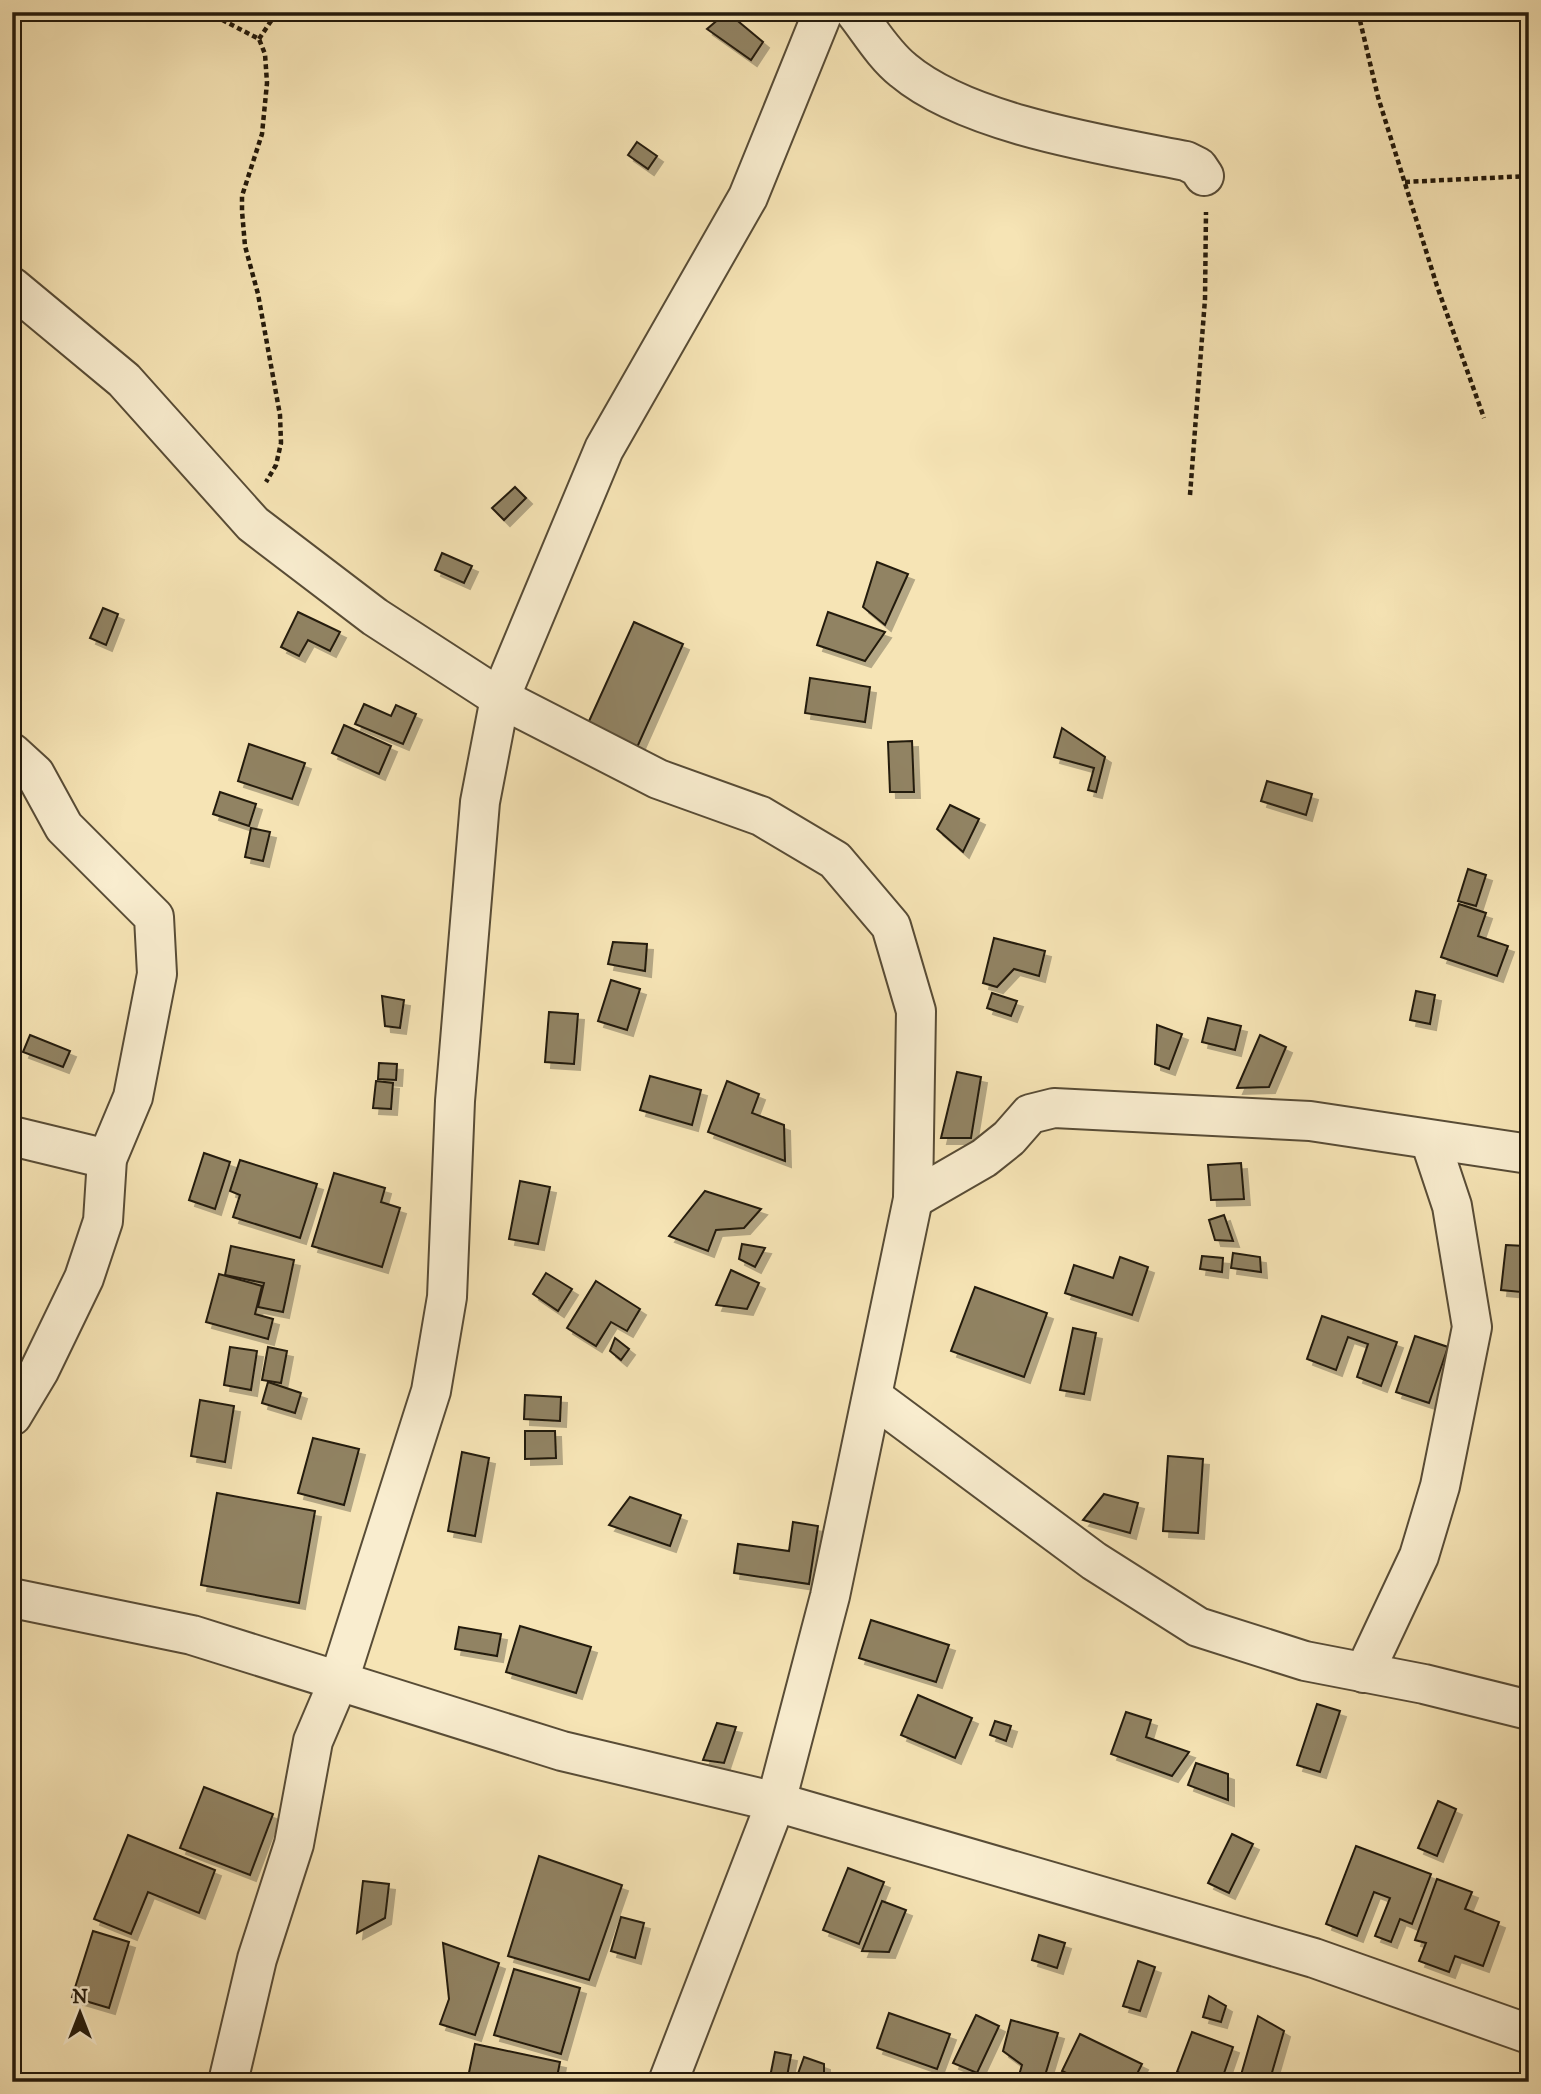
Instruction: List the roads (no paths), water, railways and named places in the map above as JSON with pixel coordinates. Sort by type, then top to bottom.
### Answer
[{"type":"street","points":[[228,2082],[257,1959],[294,1844],[313,1741],[339,1680],[431,1391],[447,1297],[455,1101],[480,802],[500,698],[604,449],[748,197],[823,12]]},
{"type":"street","points":[[855,12],[901,69],[950,99],[1032,128],[1186,162],[1198,167],[1204,176]]},
{"type":"street","points":[[12,287],[124,380],[245,516],[375,617],[500,698],[658,779],[761,816],[835,860],[891,926],[916,1011],[913,1199],[830,1596],[776,1802],[677,2079]]},
{"type":"street","points":[[12,754],[35,774],[64,827],[154,917],[157,974],[136,1085],[107,1159],[103,1221],[84,1278],[39,1371],[12,1416]]},
{"type":"street","points":[[913,1199],[984,1158],[1009,1138],[1030,1114],[1054,1108],[1310,1121],[1529,1154]]},
{"type":"street","points":[[12,1136],[107,1159]]},
{"type":"street","points":[[1364,1673],[1419,1556],[1440,1486],[1472,1327],[1452,1206],[1430,1140]]},
{"type":"street","points":[[873,1397],[1094,1561],[1198,1627],[1305,1661],[1529,1710]]},
{"type":"street","points":[[12,1598],[192,1635],[562,1751],[776,1802],[1314,1958],[1529,2034]]}]
